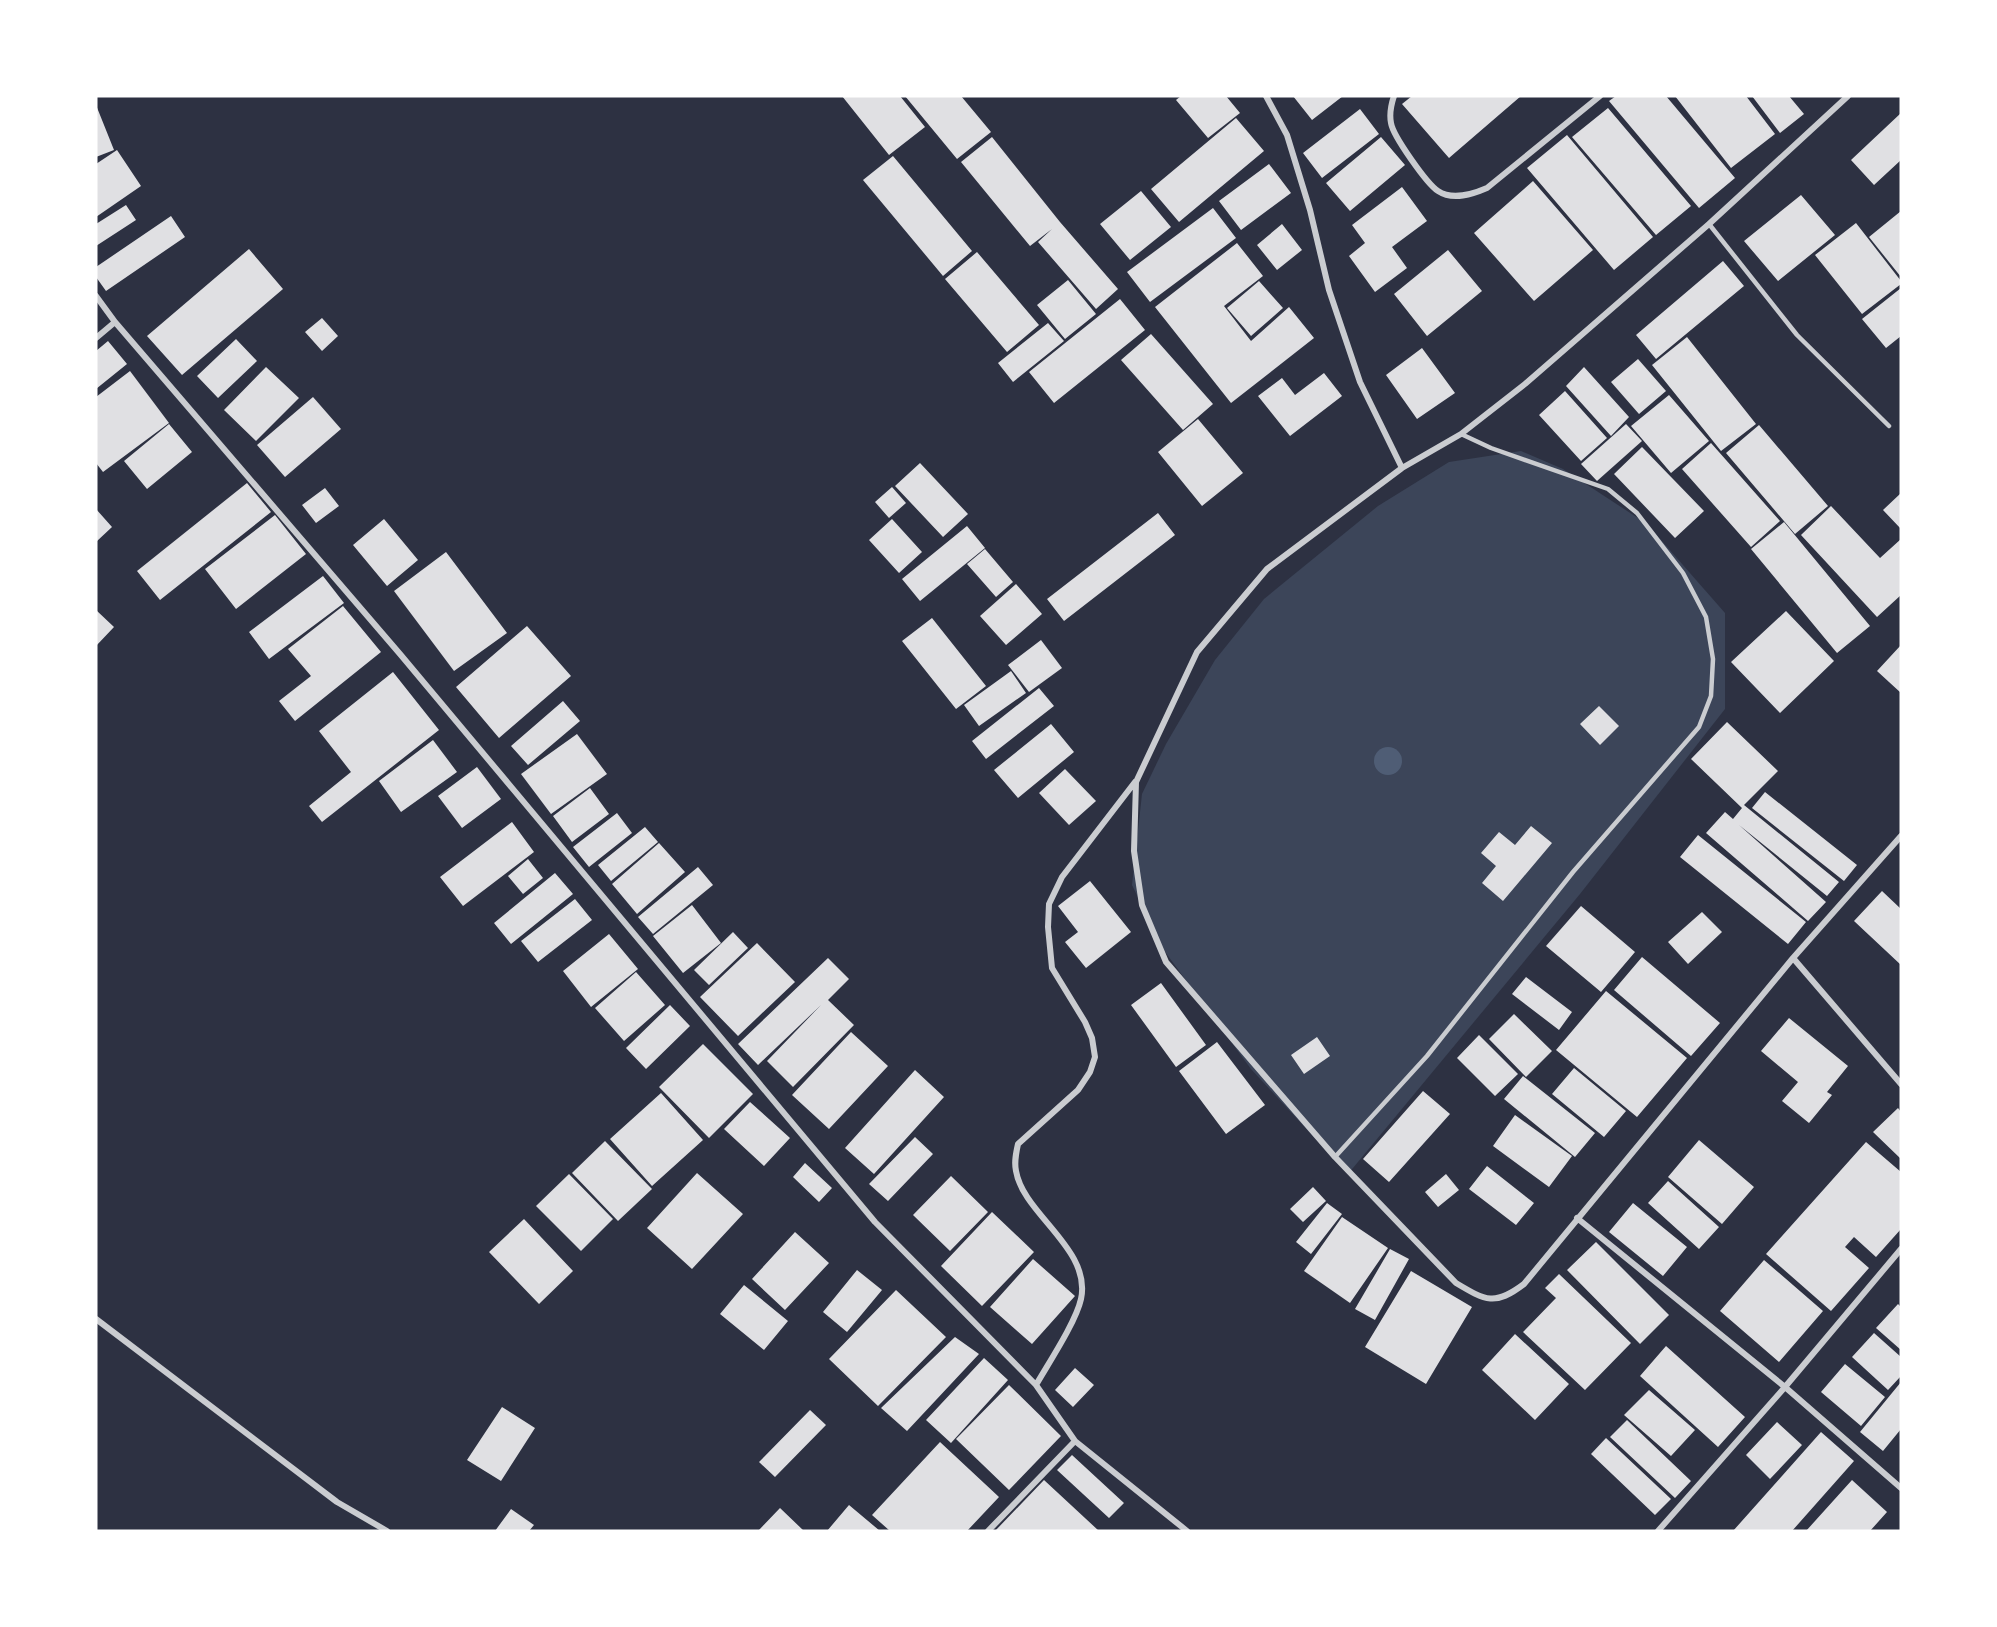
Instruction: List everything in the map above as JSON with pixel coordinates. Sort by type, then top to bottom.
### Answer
[{"type":"street","points":[[1266,96],[1287,135],[1310,210],[1329,290],[1360,382],[1402,468]]},
{"type":"street","points":[[1394,96],[1390,108],[1391,126],[1409,157],[1438,191],[1456,196],[1474,194],[1487,188],[1600,96]]},
{"type":"street","points":[[1036,1385],[1081,1299],[1081,1277],[1073,1257],[1022,1189],[1016,1172],[1018,1144],[1078,1090],[1090,1072],[1095,1057],[1092,1038],[1085,1022],[1052,968],[1048,927],[1049,904],[1062,876],[1136,782],[1197,652],[1267,568],[1402,468],[1461,434],[1525,384],[1709,224],[1848,96]]},
{"type":"street","points":[[96,296],[115,322],[408,663],[875,1222],[1036,1385],[1076,1441],[1187,1531]]},
{"type":"street","points":[[96,338],[115,322]]},
{"type":"street","points":[[1136,782],[1134,851],[1142,905],[1166,962],[1335,1157],[1456,1283],[1474,1294],[1493,1299],[1508,1296],[1524,1284],[1793,958],[1901,836]]},
{"type":"street","points":[[1793,958],[1901,1084]]},
{"type":"street","points":[[1577,1218],[1785,1387],[1901,1488]]},
{"type":"street","points":[[1658,1531],[1785,1387],[1901,1249]]},
{"type":"street","points":[[96,1319],[337,1502],[387,1531]]},
{"type":"street","points":[[988,1531],[1076,1441]]},
{"type":"lane","points":[[1709,224],[1797,335],[1889,426]]},
{"type":"lane","points":[[1335,1157],[1427,1056],[1573,872],[1699,727],[1711,696],[1713,658],[1706,617],[1683,573],[1637,513],[1608,489],[1491,448],[1461,434]]},
{"type":"shaded area","points":[[1521,451],[1563,469],[1647,524],[1725,613],[1725,709],[1580,894],[1348,1174],[1251,1069],[1163,949],[1132,885],[1142,794],[1166,744],[1215,660],[1264,599],[1378,506],[1449,462]]},
{"type":"shaded area","points":[[1388,747],[1398,751],[1402,761],[1398,771],[1388,775],[1378,771],[1374,761],[1378,751]]},
{"type":"building","points":[[842,96],[900,96],[925,127],[889,155]]},
{"type":"building","points":[[905,96],[961,96],[991,132],[957,159]]},
{"type":"building","points":[[1181,96],[1226,96],[1240,113],[1208,138],[1176,100]]},
{"type":"building","points":[[1293,96],[1343,96],[1312,120]]},
{"type":"building","points":[[1412,96],[1521,96],[1449,158],[1402,104]]},
{"type":"building","points":[[1616,96],[1666,96],[1735,178],[1699,208],[1609,101]]},
{"type":"building","points":[[1675,96],[1746,96],[1775,134],[1731,168]]},
{"type":"building","points":[[1752,96],[1789,96],[1804,114],[1780,133]]},
{"type":"building","points":[[96,105],[114,150],[96,157]]},
{"type":"building","points":[[1608,108],[1691,206],[1656,235],[1572,137]]},
{"type":"building","points":[[1360,109],[1379,134],[1322,178],[1303,153]]},
{"type":"building","points":[[1901,113],[1901,160],[1874,185],[1851,160]]},
{"type":"building","points":[[1236,118],[1264,151],[1179,222],[1151,189]]},
{"type":"building","points":[[1567,135],[1653,237],[1614,270],[1527,168]]},
{"type":"building","points":[[992,137],[1060,222],[1118,289],[1096,309],[1038,242],[1052,229],[1030,246],[961,162]]},
{"type":"building","points":[[1381,137],[1405,165],[1350,211],[1326,183]]},
{"type":"building","points":[[117,150],[141,186],[96,217],[96,164]]},
{"type":"building","points":[[893,156],[972,251],[943,276],[863,180]]},
{"type":"building","points":[[1269,164],[1291,193],[1241,230],[1219,201]]},
{"type":"building","points":[[1533,181],[1593,250],[1534,301],[1474,233]]},
{"type":"building","points":[[1402,187],[1427,221],[1392,247],[1407,268],[1375,292],[1349,256],[1365,243],[1352,225]]},
{"type":"building","points":[[1141,191],[1171,227],[1130,260],[1100,224]]},
{"type":"building","points":[[1801,195],[1835,235],[1778,281],[1744,241]]},
{"type":"building","points":[[126,205],[136,220],[96,246],[96,224]]},
{"type":"building","points":[[1213,208],[1236,238],[1150,302],[1127,272]]},
{"type":"building","points":[[1901,211],[1901,277],[1869,237]]},
{"type":"building","points":[[171,216],[185,237],[106,291],[96,277],[96,267]]},
{"type":"building","points":[[1856,223],[1901,281],[1901,284],[1862,314],[1815,255]]},
{"type":"building","points":[[1282,224],[1302,250],[1277,270],[1257,245]]},
{"type":"building","points":[[1237,243],[1263,276],[1224,306],[1251,341],[1289,307],[1314,338],[1231,403],[1155,307]]},
{"type":"building","points":[[249,249],[283,289],[182,375],[147,336]]},
{"type":"building","points":[[1448,250],[1482,291],[1427,336],[1394,294]]},
{"type":"building","points":[[977,252],[1039,325],[1007,352],[945,279]]},
{"type":"building","points":[[1723,261],[1744,286],[1656,359],[1636,335]]},
{"type":"building","points":[[1068,280],[1096,314],[1065,339],[1037,305]]},
{"type":"building","points":[[1259,281],[1283,308],[1251,336],[1227,308]]},
{"type":"building","points":[[1901,288],[1901,336],[1886,348],[1862,319]]},
{"type":"building","points":[[1120,299],[1145,330],[1054,403],[1029,372]]},
{"type":"building","points":[[322,318],[338,336],[322,351],[305,332]]},
{"type":"building","points":[[1048,323],[1064,341],[1013,382],[998,363]]},
{"type":"building","points":[[1151,334],[1213,404],[1183,430],[1121,360]]},
{"type":"building","points":[[1687,337],[1756,424],[1721,451],[1652,365]]},
{"type":"building","points":[[236,339],[257,361],[218,398],[197,376]]},
{"type":"building","points":[[108,341],[127,364],[96,389],[96,351]]},
{"type":"building","points":[[1422,348],[1455,393],[1417,419],[1386,375]]},
{"type":"building","points":[[1638,359],[1666,391],[1639,414],[1611,382]]},
{"type":"building","points":[[266,367],[299,398],[256,441],[224,410]]},
{"type":"building","points":[[1584,367],[1629,417],[1611,436],[1566,386]]},
{"type":"building","points":[[130,371],[169,423],[103,472],[96,463],[96,397]]},
{"type":"building","points":[[1324,373],[1342,396],[1290,436],[1258,396],[1282,378],[1295,395]]},
{"type":"building","points":[[1565,391],[1607,438],[1581,461],[1539,415]]},
{"type":"building","points":[[1669,395],[1709,441],[1671,473],[1631,426]]},
{"type":"building","points":[[313,397],[341,429],[285,477],[257,445]]},
{"type":"building","points":[[1198,419],[1243,473],[1202,506],[1158,452]]},
{"type":"building","points":[[169,424],[192,452],[147,489],[124,461]]},
{"type":"building","points":[[1626,424],[1642,441],[1597,481],[1581,464]]},
{"type":"building","points":[[1759,425],[1828,506],[1795,534],[1726,453]]},
{"type":"building","points":[[1711,443],[1780,521],[1751,547],[1682,469]]},
{"type":"building","points":[[1642,447],[1704,511],[1675,538],[1614,474]]},
{"type":"building","points":[[920,463],[968,514],[943,537],[895,486]]},
{"type":"building","points":[[247,483],[271,512],[160,600],[137,571]]},
{"type":"building","points":[[892,487],[906,503],[889,518],[875,502]]},
{"type":"building","points":[[325,488],[339,506],[316,523],[302,505]]},
{"type":"building","points":[[1901,493],[1901,529],[1883,510]]},
{"type":"building","points":[[1831,506],[1880,558],[1901,539],[1901,595],[1877,617],[1801,535]]},
{"type":"building","points":[[96,509],[112,527],[96,542]]},
{"type":"building","points":[[1158,513],[1175,535],[1064,621],[1047,599]]},
{"type":"building","points":[[275,515],[306,554],[236,609],[205,569]]},
{"type":"building","points":[[384,519],[418,560],[387,586],[353,545]]},
{"type":"building","points":[[892,519],[922,552],[899,573],[869,540]]},
{"type":"building","points":[[1784,522],[1870,626],[1837,653],[1751,549]]},
{"type":"building","points":[[967,526],[985,548],[920,601],[902,579]]},
{"type":"building","points":[[985,549],[1013,582],[996,597],[967,564]]},
{"type":"building","points":[[446,552],[507,633],[454,671],[394,591]]},
{"type":"building","points":[[323,576],[344,603],[269,659],[249,632]]},
{"type":"building","points":[[1016,584],[1042,614],[1006,645],[980,616]]},
{"type":"building","points":[[343,606],[381,652],[295,721],[279,701],[311,676],[288,649]]},
{"type":"building","points":[[96,610],[114,627],[96,646]]},
{"type":"building","points":[[1786,611],[1834,661],[1780,713],[1731,662]]},
{"type":"building","points":[[932,618],[986,686],[956,709],[902,641]]},
{"type":"building","points":[[527,626],[571,676],[499,738],[456,687]]},
{"type":"building","points":[[1041,640],[1062,668],[1029,692],[1008,665]]},
{"type":"building","points":[[1901,645],[1901,693],[1877,671]]},
{"type":"building","points":[[1011,671],[1026,693],[979,726],[964,705]]},
{"type":"building","points":[[393,672],[439,730],[322,822],[309,806],[351,772],[319,731]]},
{"type":"building","points":[[1039,688],[1054,706],[986,759],[972,741]]},
{"type":"building","points":[[563,701],[580,721],[528,765],[511,746]]},
{"type":"building","points":[[1599,706],[1619,726],[1600,745],[1580,724]]},
{"type":"building","points":[[1727,722],[1778,771],[1744,805],[1839,882],[1827,896],[1739,825],[1826,902],[1808,921],[1706,833],[1725,812],[1733,819],[1742,808],[1691,759]]},
{"type":"building","points":[[1051,724],[1074,752],[1018,798],[994,770]]},
{"type":"building","points":[[577,734],[607,774],[551,814],[521,774]]},
{"type":"building","points":[[433,740],[457,772],[401,812],[379,781]]},
{"type":"building","points":[[477,767],[501,799],[462,828],[438,796]]},
{"type":"building","points":[[1065,769],[1096,801],[1069,825],[1039,793]]},
{"type":"building","points":[[590,788],[609,814],[572,842],[553,816]]},
{"type":"building","points":[[1765,792],[1857,865],[1844,881],[1752,808]]},
{"type":"building","points":[[617,813],[632,833],[589,867],[573,847]]},
{"type":"building","points":[[512,822],[534,852],[463,906],[440,877]]},
{"type":"building","points":[[1531,826],[1552,843],[1503,901],[1482,883],[1496,866],[1481,853],[1499,832],[1515,845]]},
{"type":"building","points":[[645,827],[658,842],[611,881],[598,865]]},
{"type":"building","points":[[1698,835],[1806,922],[1788,944],[1680,857]]},
{"type":"building","points":[[659,843],[685,872],[637,914],[612,884]]},
{"type":"building","points":[[528,859],[543,878],[523,894],[508,876]]},
{"type":"building","points":[[698,867],[713,885],[653,934],[638,917]]},
{"type":"building","points":[[555,873],[573,894],[511,944],[494,923]]},
{"type":"building","points":[[1090,881],[1131,932],[1086,968],[1065,942],[1078,932],[1058,906]]},
{"type":"building","points":[[1882,891],[1901,909],[1901,965],[1854,921]]},
{"type":"building","points":[[575,899],[592,920],[538,962],[521,941]]},
{"type":"building","points":[[692,905],[721,943],[683,973],[653,936]]},
{"type":"building","points":[[1581,906],[1635,952],[1601,992],[1546,946]]},
{"type":"building","points":[[1702,912],[1722,932],[1688,964],[1668,942]]},
{"type":"building","points":[[733,932],[748,948],[709,985],[694,970]]},
{"type":"building","points":[[609,934],[638,969],[591,1007],[563,971]]},
{"type":"building","points":[[757,943],[795,982],[738,1036],[700,997]]},
{"type":"building","points":[[1642,957],[1720,1023],[1691,1056],[1614,990]]},
{"type":"building","points":[[828,958],[849,979],[828,1000],[854,1025],[793,1087],[767,1061],[821,1005],[758,1065],[738,1044]]},
{"type":"building","points":[[636,972],[665,1005],[624,1041],[595,1008]]},
{"type":"building","points":[[1526,977],[1572,1012],[1559,1030],[1512,994]]},
{"type":"building","points":[[1161,983],[1206,1045],[1176,1067],[1131,1005]]},
{"type":"building","points":[[1606,991],[1687,1058],[1637,1117],[1556,1050]]},
{"type":"building","points":[[670,1005],[690,1026],[646,1069],[626,1048]]},
{"type":"building","points":[[1514,1014],[1552,1051],[1526,1077],[1489,1039]]},
{"type":"building","points":[[1789,1018],[1848,1066],[1827,1092],[1832,1095],[1809,1123],[1782,1101],[1798,1082],[1761,1051]]},
{"type":"building","points":[[851,1032],[888,1066],[829,1129],[792,1095]]},
{"type":"building","points":[[1479,1035],[1518,1074],[1495,1096],[1457,1058]]},
{"type":"building","points":[[1317,1037],[1330,1056],[1304,1074],[1291,1055]]},
{"type":"building","points":[[1217,1042],[1265,1105],[1226,1134],[1179,1071]]},
{"type":"building","points":[[703,1044],[753,1094],[709,1138],[659,1087]]},
{"type":"building","points":[[1574,1068],[1626,1111],[1604,1137],[1552,1094]]},
{"type":"building","points":[[915,1070],[944,1097],[874,1174],[845,1148]]},
{"type":"building","points":[[1523,1076],[1595,1133],[1575,1157],[1504,1099]]},
{"type":"building","points":[[1423,1091],[1450,1114],[1389,1182],[1363,1159]]},
{"type":"building","points":[[661,1093],[703,1140],[652,1186],[610,1139]]},
{"type":"building","points":[[750,1102],[790,1138],[764,1166],[724,1129]]},
{"type":"building","points":[[1898,1108],[1901,1112],[1901,1159],[1873,1132]]},
{"type":"building","points":[[1515,1115],[1572,1156],[1549,1187],[1493,1146]]},
{"type":"building","points":[[915,1137],[933,1154],[888,1201],[869,1184]]},
{"type":"building","points":[[1699,1140],[1754,1187],[1722,1224],[1668,1177]]},
{"type":"building","points":[[605,1141],[652,1189],[618,1221],[572,1173]]},
{"type":"building","points":[[1866,1142],[1901,1172],[1901,1229],[1876,1257],[1854,1237],[1845,1247],[1869,1268],[1831,1311],[1766,1254]]},
{"type":"building","points":[[805,1163],[832,1188],[819,1202],[793,1177]]},
{"type":"building","points":[[1487,1166],[1534,1203],[1516,1225],[1469,1189]]},
{"type":"building","points":[[697,1173],[743,1214],[692,1269],[647,1228]]},
{"type":"building","points":[[569,1174],[613,1219],[581,1251],[536,1206]]},
{"type":"building","points":[[1446,1174],[1459,1190],[1438,1207],[1425,1192]]},
{"type":"building","points":[[951,1176],[988,1212],[950,1251],[913,1215]]},
{"type":"building","points":[[1668,1181],[1719,1227],[1699,1249],[1648,1203]]},
{"type":"building","points":[[1313,1187],[1326,1201],[1303,1222],[1290,1209]]},
{"type":"building","points":[[1327,1203],[1342,1214],[1311,1254],[1296,1242]]},
{"type":"building","points":[[1633,1203],[1687,1247],[1663,1276],[1609,1232]]},
{"type":"building","points":[[992,1212],[1034,1252],[982,1306],[941,1266]]},
{"type":"building","points":[[1342,1217],[1388,1248],[1350,1303],[1304,1271]]},
{"type":"building","points":[[524,1219],[573,1271],[539,1304],[489,1252]]},
{"type":"building","points":[[795,1232],[829,1263],[785,1310],[752,1279]]},
{"type":"building","points":[[1596,1242],[1669,1315],[1640,1344],[1567,1270]]},
{"type":"building","points":[[1390,1249],[1409,1259],[1375,1320],[1355,1309]]},
{"type":"building","points":[[1033,1259],[1075,1296],[1032,1344],[990,1307]]},
{"type":"building","points":[[1764,1260],[1823,1311],[1779,1362],[1720,1311]]},
{"type":"building","points":[[857,1270],[882,1290],[847,1332],[823,1312]]},
{"type":"building","points":[[1411,1271],[1472,1307],[1426,1384],[1365,1347]]},
{"type":"building","points":[[1559,1274],[1631,1343],[1585,1390],[1523,1332],[1556,1298],[1545,1288]]},
{"type":"building","points":[[744,1285],[788,1321],[764,1350],[720,1314]]},
{"type":"building","points":[[896,1290],[946,1337],[878,1406],[829,1359]]},
{"type":"building","points":[[1898,1304],[1901,1307],[1901,1350],[1876,1328]]},
{"type":"building","points":[[1874,1333],[1901,1357],[1901,1376],[1888,1390],[1852,1357]]},
{"type":"building","points":[[1515,1334],[1569,1384],[1535,1420],[1482,1370]]},
{"type":"building","points":[[955,1337],[979,1354],[907,1431],[881,1408]]},
{"type":"building","points":[[1666,1346],[1745,1417],[1718,1447],[1640,1376]]},
{"type":"building","points":[[984,1358],[1008,1380],[951,1443],[926,1420]]},
{"type":"building","points":[[1845,1364],[1885,1397],[1861,1426],[1821,1392]]},
{"type":"building","points":[[1075,1368],[1094,1385],[1073,1407],[1055,1390]]},
{"type":"building","points":[[1901,1382],[1901,1429],[1883,1451],[1860,1432]]},
{"type":"building","points":[[1009,1385],[1061,1436],[1009,1490],[956,1439]]},
{"type":"building","points":[[1649,1390],[1695,1430],[1671,1456],[1624,1415]]},
{"type":"building","points":[[502,1407],[535,1428],[501,1481],[467,1460]]},
{"type":"building","points":[[810,1410],[826,1425],[775,1477],[759,1462]]},
{"type":"building","points":[[1627,1420],[1691,1481],[1675,1498],[1610,1437]]},
{"type":"building","points":[[1777,1422],[1802,1445],[1770,1479],[1746,1455]]},
{"type":"building","points":[[1821,1432],[1854,1461],[1792,1531],[1733,1531]]},
{"type":"building","points":[[1606,1438],[1671,1499],[1655,1515],[1591,1454]]},
{"type":"building","points":[[940,1442],[999,1497],[967,1531],[890,1531],[872,1515]]},
{"type":"building","points":[[1072,1455],[1124,1503],[1109,1518],[1057,1470]]},
{"type":"building","points":[[1044,1480],[1099,1531],[995,1531]]},
{"type":"building","points":[[1852,1480],[1887,1512],[1870,1531],[1806,1531]]},
{"type":"building","points":[[849,1505],[880,1531],[827,1531]]},
{"type":"building","points":[[780,1508],[804,1531],[758,1531]]},
{"type":"building","points":[[511,1509],[534,1525],[529,1531],[495,1531]]}]
